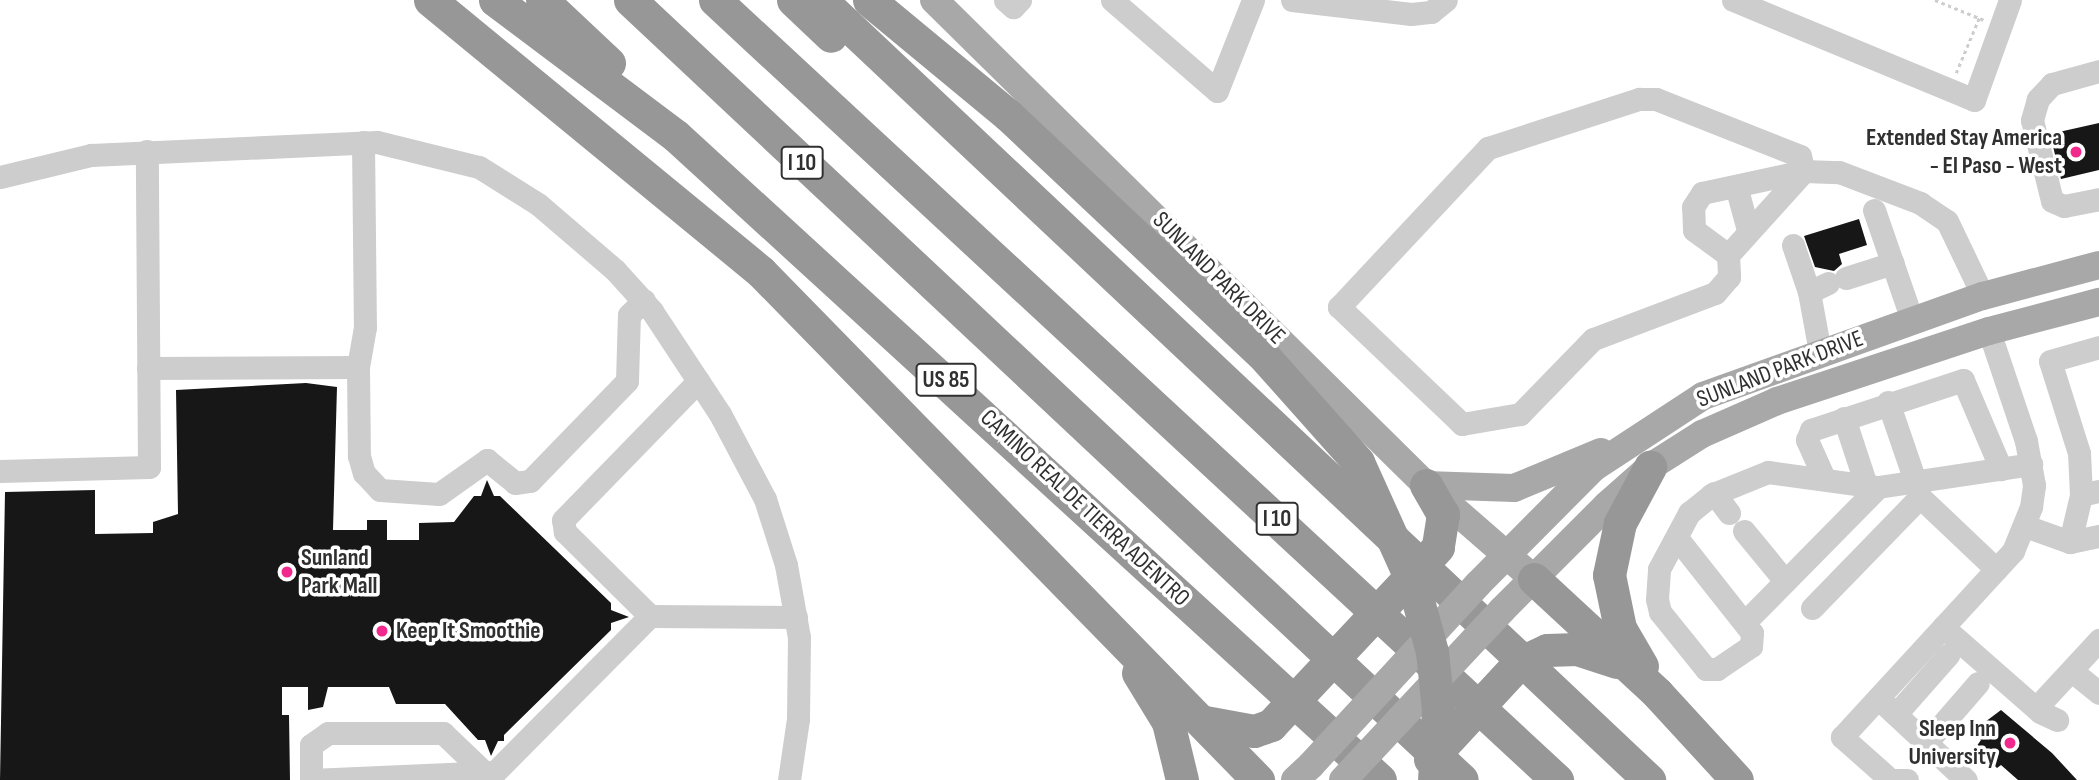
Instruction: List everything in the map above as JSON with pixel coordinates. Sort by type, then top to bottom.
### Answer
[{"type":"highway","points":[[421,0],[468,31]]},
{"type":"highway","points":[[430,0],[761,272],[1205,722],[1258,780]]},
{"type":"highway","name":"CAMINO REAL DE TIERRA ADENTRO","points":[[495,0],[676,136],[1380,780]]},
{"type":"highway","points":[[542,0],[676,136]]},
{"type":"highway","name":"I 10","points":[[630,0],[1462,780]]},
{"type":"highway","name":"I 10","points":[[715,0],[1557,780]]},
{"type":"highway","points":[[793,0],[1101,268]]},
{"type":"highway","points":[[821,0],[1101,268],[1649,780]]},
{"type":"highway","points":[[869,0],[1008,116]]},
{"type":"highway","points":[[893,0],[1008,116],[1261,353],[1358,462],[1414,586],[1432,652],[1438,709],[1434,780]]},
{"type":"highway","points":[[1650,467],[1620,523],[1609,575],[1620,628],[1657,693]]},
{"type":"highway","points":[[1205,722],[1254,731],[1271,724],[1438,547],[1443,514],[1426,485]]},
{"type":"highway","points":[[1534,579],[1657,693],[1737,780]]},
{"type":"highway","points":[[1102,618],[1163,714],[1182,780]]},
{"type":"highway","points":[[1411,780],[1519,663],[1547,650],[1577,649],[1626,665]]},
{"type":"main road","name":"SUNLAND PARK DRIVE","points":[[934,0],[1426,485],[1534,579]]},
{"type":"main road","name":"SUNLAND PARK DRIVE","points":[[1303,773],[1507,554],[1593,468],[1629,441],[1703,396],[1820,352],[1983,296],[2099,265]]},
{"type":"main road","points":[[1983,296],[1989,331]]},
{"type":"main road","name":"SUNLAND PARK DRIVE","points":[[1343,780],[1502,610],[1650,467],[1702,434],[1767,405],[1989,331],[2099,302]]},
{"type":"main road","points":[[1426,485],[1514,488],[1629,441]]},
{"type":"lane","points":[[1005,0],[1013,7],[1020,0]]},
{"type":"lane","points":[[1112,0],[1217,91],[1253,0]]},
{"type":"lane","points":[[1292,0],[1411,14],[1431,12],[1446,0]]},
{"type":"lane","points":[[1733,0],[1974,100],[1989,22],[2006,1]]},
{"type":"lane","points":[[2099,71],[2052,84],[2038,99],[2032,120],[2052,201],[2064,206],[2099,199]]},
{"type":"lane","points":[[1639,99],[1656,99],[1800,156],[1804,171],[1728,254],[1729,277],[1715,293],[1593,339],[1529,407],[1507,418],[1462,424],[1339,307],[1488,148],[1639,99]]},
{"type":"lane","points":[[363,142],[365,327],[358,366],[360,465],[380,490],[399,495],[445,492],[486,460],[523,483],[627,381],[629,315],[644,300]]},
{"type":"lane","points":[[0,177],[79,156],[363,142],[433,152],[493,174],[563,223],[644,300],[698,381],[765,499],[796,617],[800,700],[789,780]]},
{"type":"lane","points":[[0,471],[149,467],[146,151]]},
{"type":"lane","points":[[1728,254],[1699,237],[1693,207],[1702,193],[1804,171],[1839,172],[1935,211],[1956,234],[1983,296]]},
{"type":"lane","points":[[1736,186],[1748,230]]},
{"type":"lane","points":[[1874,210],[1912,320]]},
{"type":"lane","points":[[1793,245],[1828,284],[1820,352]]},
{"type":"lane","points":[[1828,284],[1893,263]]},
{"type":"lane","points":[[1893,779],[1842,737],[1996,569],[2025,526],[2034,485],[2031,464],[1989,331]]},
{"type":"lane","points":[[2070,542],[2090,493],[2050,361],[2099,347]]},
{"type":"lane","points":[[148,369],[358,366]]},
{"type":"lane","points":[[1824,478],[1807,440],[1811,430],[1888,402],[1963,380],[1970,387],[2001,469]]},
{"type":"lane","points":[[698,381],[563,520],[565,532],[650,616],[796,617]]},
{"type":"lane","points":[[1959,475],[1980,460],[1985,447],[1970,387]]},
{"type":"lane","points":[[1888,402],[1919,486],[1996,569]]},
{"type":"lane","points":[[1844,418],[1872,486]]},
{"type":"lane","points":[[1677,538],[1746,621],[1751,646],[1728,663],[1706,669],[1660,612],[1657,599],[1659,569],[1689,513],[1714,493],[1768,472],[1872,486],[1919,486],[1959,475],[2031,464]]},
{"type":"lane","points":[[1746,621],[1872,486]]},
{"type":"lane","points":[[1812,608],[1919,486]]},
{"type":"lane","points":[[1714,493],[1785,581]]},
{"type":"lane","points":[[2025,526],[2070,542],[2099,536]]},
{"type":"lane","points":[[487,775],[443,733],[328,733],[311,745],[311,779],[487,775],[650,616]]},
{"type":"lane","points":[[1943,627],[2036,708],[2057,720]]},
{"type":"lane","points":[[2036,708],[2099,640]]},
{"type":"lane","points":[[1895,714],[1948,654]]},
{"type":"lane","points":[[2072,671],[2099,694]]},
{"type":"lane","points":[[1926,743],[1978,683]]},
{"type":"lane","points":[[1878,698],[1966,780]]},
{"type":"path","points":[[1935,0],[1989,22],[1950,90]]},
{"type":"building","name":"Extended Stay America - El Paso - West","points":[[2099,123],[2099,170],[2061,179],[2050,134]]},
{"type":"building","points":[[1859,219],[1867,245],[1839,254],[1842,264],[1834,271],[1815,267],[1804,236]]},
{"type":"building","name":"Sunland Park Mall","points":[[306,383],[337,387],[333,530],[367,530],[367,520],[387,520],[387,540],[419,540],[419,523],[454,522],[474,496],[481,496],[487,480],[494,496],[500,496],[611,603],[611,610],[629,617],[611,623],[611,630],[504,735],[504,741],[498,741],[491,756],[485,740],[478,740],[445,704],[396,704],[389,687],[328,687],[323,707],[308,710],[308,687],[282,687],[282,715],[289,715],[290,780],[0,780],[5,492],[95,490],[95,534],[153,533],[153,522],[178,514],[176,390]]},
{"type":"building","name":"Sleep Inn University","points":[[2001,710],[2052,753],[2077,780],[2018,780],[2001,765],[1997,768],[1976,747],[1981,740],[1973,731]]},
{"type":"place","name":"Extended Stay America - El Paso - West","points":[[2076,152]]},
{"type":"place","name":"Sunland Park Mall","points":[[287,572]]},
{"type":"place","name":"Keep It Smoothie","points":[[382,631]]},
{"type":"place","name":"Sleep Inn University","points":[[2010,743]]}]
